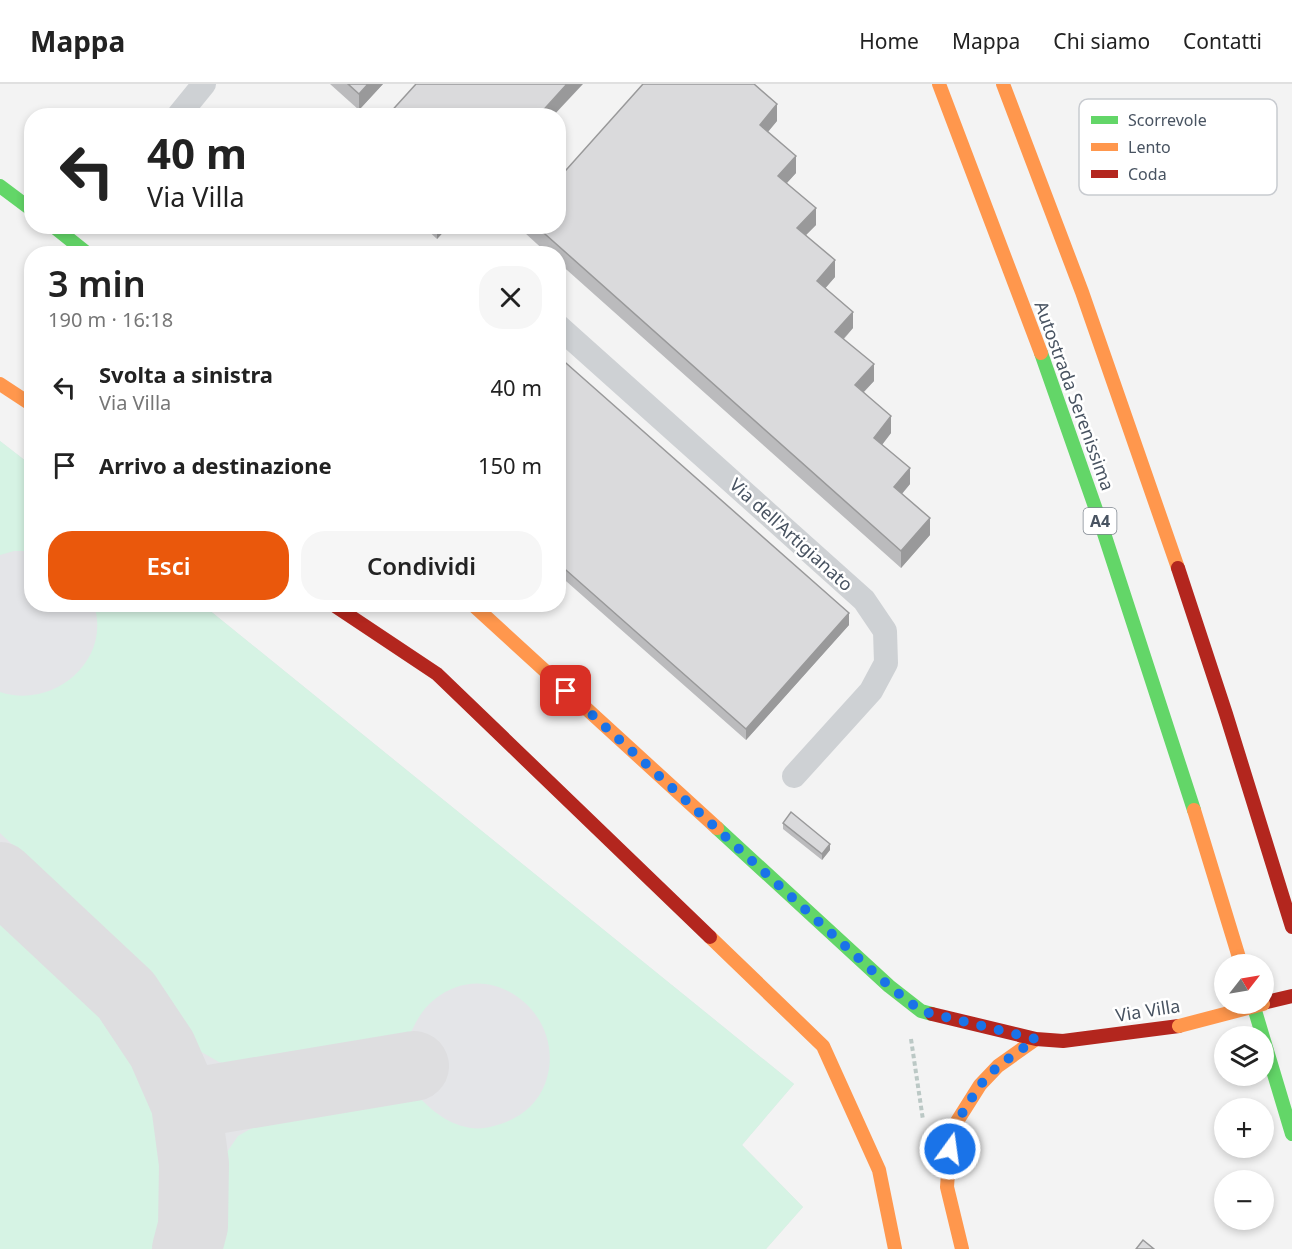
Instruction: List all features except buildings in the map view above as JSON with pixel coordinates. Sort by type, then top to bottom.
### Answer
[{"type":"main road","name":"Autostrada Serenissima","points":[[939,84],[975,175],[1090,493],[1202,832],[1238,954]]},
{"type":"main road","points":[[1003,84],[1152,486],[1256,807],[1292,927]]},
{"type":"main road","points":[[0,186],[24,204]]},
{"type":"main road","points":[[68,234],[82,241]]},
{"type":"main road","points":[[0,384],[24,400]]},
{"type":"main road","points":[[344,612],[437,674],[823,1046],[879,1170],[895,1249]]},
{"type":"main road","name":"Via Villa","points":[[481,612],[880,978],[921,1011],[1036,1039],[1063,1041],[1179,1026],[1225,1014]]},
{"type":"main road","name":"Via Villa","points":[[1274,1001],[1292,996]]},
{"type":"main road","points":[[1256,1014],[1292,1134]]},
{"type":"main road","points":[[962,1249],[947,1187],[951,1131],[980,1085],[998,1066],[1036,1039]]},
{"type":"street","points":[[184,108],[204,84]]},
{"type":"street","name":"Via dell'Artigianato","points":[[566,333],[864,600],[885,631],[886,663],[872,691],[794,776]]},
{"type":"shaded area","points":[[0,441],[24,460],[24,612],[212,612],[794,1084],[742,1145],[803,1207],[766,1249],[0,1249]]},
{"type":"green space","points":[[0,441],[24,460],[24,551],[0,555]]},
{"type":"green space","points":[[95,612],[212,612],[794,1084],[742,1145],[803,1207],[766,1249],[218,1249],[228,1203],[227,1152],[238,1136],[268,1119],[418,1096],[442,1117],[462,1126],[483,1128],[494,1126],[525,1111],[541,1092],[550,1059],[546,1036],[536,1016],[521,999],[501,988],[480,983],[457,987],[435,999],[419,1016],[409,1037],[240,1068],[219,1062],[198,1050],[164,997],[123,949],[0,833],[0,692],[20,696],[40,694],[58,687],[74,676],[86,662],[94,645],[97,626]]},
{"type":"green space","points":[[0,913],[54,960],[97,1004],[122,1043],[138,1075],[157,1123],[168,1171],[166,1222],[161,1249],[0,1249]]},
{"type":"taxiway","points":[[0,877],[126,995],[162,1049],[186,1104],[194,1164],[193,1226],[187,1249]]},
{"type":"taxiway","points":[[186,1104],[414,1066]]},
{"type":"traffic: fast","points":[[0,186],[24,204]]},
{"type":"traffic: fast","points":[[63,234],[78,246]]},
{"type":"traffic: fast","points":[[1041,353],[1100,521],[1194,810]]},
{"type":"traffic: fast","points":[[717,828],[889,986],[921,1011],[932,1014]]},
{"type":"traffic: fast","points":[[1256,1014],[1292,1134]]},
{"type":"traffic: slow","points":[[939,84],[1041,353]]},
{"type":"traffic: slow","points":[[1003,84],[1082,292],[1178,568]]},
{"type":"traffic: slow","points":[[0,384],[24,400]]},
{"type":"traffic: slow","points":[[481,612],[717,828]]},
{"type":"traffic: slow","points":[[1194,810],[1238,954]]},
{"type":"traffic: slow","points":[[710,937],[823,1046],[879,1170],[895,1249]]},
{"type":"traffic: slow","points":[[1179,1026],[1225,1014]]},
{"type":"traffic: slow","points":[[962,1249],[947,1187],[951,1131],[980,1085],[998,1066],[1036,1039]]},
{"type":"traffic: jam","points":[[1178,568],[1292,927]]},
{"type":"traffic: jam","points":[[344,612],[437,674],[710,937]]},
{"type":"traffic: jam","points":[[1274,1000],[1292,996]]},
{"type":"traffic: jam","points":[[932,1014],[1036,1039],[1063,1041],[1179,1026]]},
{"type":"route","points":[[566,691],[889,986],[921,1011],[1036,1039],[998,1066],[980,1085],[951,1131],[950,1149]]}]
